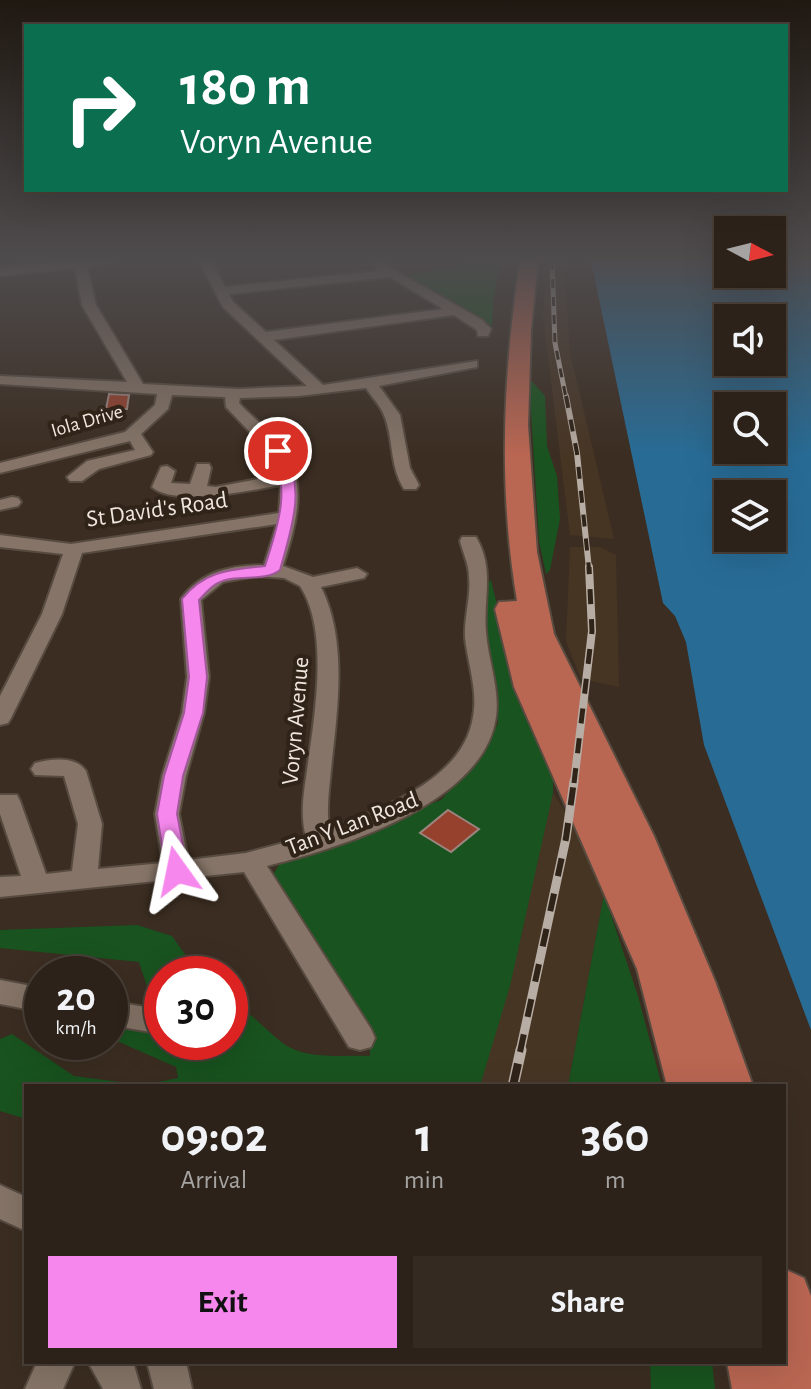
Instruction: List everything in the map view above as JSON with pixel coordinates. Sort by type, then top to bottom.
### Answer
[{"type":"highway","points":[[508,326],[500,396],[498,484],[503,565],[512,622],[531,687],[659,969],[690,1084]]},
{"type":"highway","points":[[521,326],[516,425],[523,552],[538,634],[635,836],[693,981],[728,1084]]},
{"type":"highway","points":[[786,1306],[805,1389]]},
{"type":"highway","points":[[756,1364],[761,1389]]},
{"type":"street","points":[[100,326],[138,388]]},
{"type":"street","points":[[251,326],[319,389]]},
{"type":"street","points":[[263,337],[346,326]]},
{"type":"street","points":[[479,326],[484,329],[483,333]]},
{"type":"street","points":[[0,380],[233,393],[319,389],[467,367]]},
{"type":"street","points":[[369,382],[388,404],[402,468],[410,485]]},
{"type":"street","name":"Iola Drive","points":[[0,468],[133,434],[163,406],[165,390]]},
{"type":"street","points":[[233,393],[231,404],[278,451],[286,465],[285,526],[272,570]]},
{"type":"street","points":[[76,477],[93,465],[145,452],[133,434]]},
{"type":"street","points":[[197,491],[203,468]]},
{"type":"street","points":[[167,471],[161,487],[197,491],[216,492],[288,478]]},
{"type":"street","name":"St David's Road","points":[[0,718],[52,614],[74,550],[82,546],[252,522],[285,526]]},
{"type":"street","name":"Tan Y Lan Road","points":[[0,887],[250,861],[319,840],[393,812],[427,794],[454,773],[473,750],[484,725],[487,700],[475,633],[474,603],[479,576],[469,541]]},
{"type":"street","points":[[1,543],[74,550]]},
{"type":"street","points":[[177,871],[167,814],[174,776],[193,713],[198,677],[191,599],[209,580],[223,575],[272,570],[295,575],[309,584],[357,574]]},
{"type":"street","name":"Voryn Avenue","points":[[309,584],[327,639],[329,681],[314,811],[319,840]]},
{"type":"street","points":[[43,769],[64,767],[74,771],[90,824],[84,880]]},
{"type":"street","points":[[8,801],[37,885]]},
{"type":"street","points":[[250,861],[360,1038]]},
{"type":"street","points":[[0,992],[24,997]]},
{"type":"street","points":[[0,1201],[24,1214]]},
{"type":"street","points":[[44,1389],[55,1364]]},
{"type":"street","points":[[109,1364],[118,1371],[122,1389]]},
{"type":"street","points":[[167,1364],[173,1389]]},
{"type":"shaded area","points":[[544,326],[568,326],[570,352],[614,539],[570,535]]},
{"type":"shaded area","points":[[570,547],[600,547],[616,555],[619,687],[581,679],[566,641]]},
{"type":"shaded area","points":[[553,793],[584,841],[604,894],[568,1084],[459,1084],[501,978]]},
{"type":"green space","points":[[529,378],[545,396],[547,446],[557,476],[560,519],[550,570],[546,574],[539,541]]},
{"type":"green space","points":[[491,580],[514,675],[553,768],[553,793],[510,986],[481,1084],[148,1084],[178,1078],[176,1067],[160,1060],[248,1060],[248,1013],[293,1049],[326,1056],[370,1056],[369,1028],[273,875],[282,859],[441,800],[484,751],[498,723],[498,690],[486,643],[484,607],[487,583]]},
{"type":"green space","points":[[604,894],[638,996],[661,1084],[568,1084]]},
{"type":"green space","points":[[137,925],[172,936],[186,956],[144,956],[144,977],[139,962],[128,961],[128,956],[79,956],[0,948],[0,930]]},
{"type":"green space","points":[[128,1021],[144,1024],[144,1053],[128,1046]]},
{"type":"green space","points":[[12,1034],[24,1042],[24,1060],[50,1060],[74,1076],[135,1084],[24,1084],[24,1118],[0,1111],[0,1039]]},
{"type":"green space","points":[[650,1364],[712,1364],[715,1389],[651,1389]]},
{"type":"water","points":[[605,326],[714,326],[714,376],[786,376],[786,326],[811,326],[811,1030],[704,745],[686,642],[675,616],[663,603]]},
{"type":"building","points":[[109,394],[129,395],[127,409],[105,414]]},
{"type":"building","points":[[448,810],[479,829],[451,852],[420,833]]},
{"type":"railway","points":[[554,326],[566,398]]},
{"type":"railway","points":[[566,396],[577,453],[589,569]]},
{"type":"railway","points":[[574,783],[592,631],[589,567]]},
{"type":"railway","points":[[520,1052],[566,838],[574,781]]},
{"type":"railway","points":[[513,1084],[521,1050]]},
{"type":"route","points":[[177,871],[169,840],[167,814],[174,776],[193,713],[198,677],[191,599],[209,580],[237,572],[272,570],[288,517],[289,499],[286,465],[278,451]]}]
